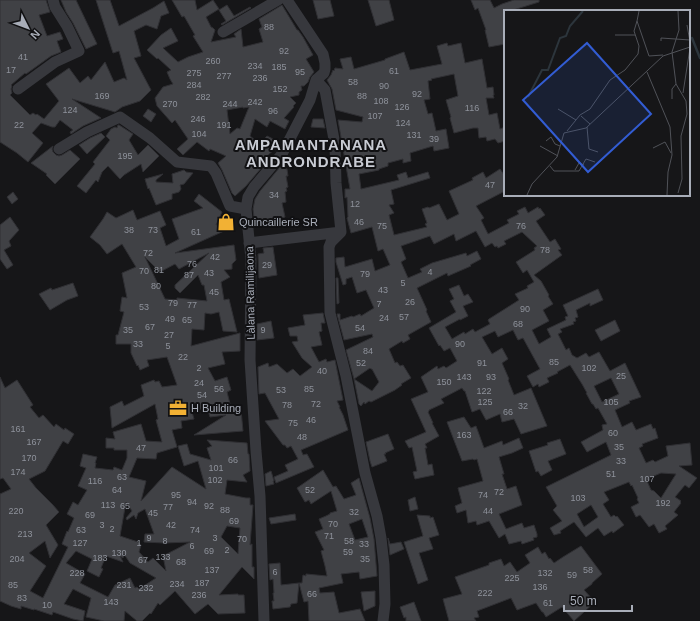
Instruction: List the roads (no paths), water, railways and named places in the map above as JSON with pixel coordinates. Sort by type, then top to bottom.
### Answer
[{"type":"street","points":[[18,89],[55,62],[79,51],[67,26],[55,7],[53,0]]},
{"type":"street","points":[[223,32],[278,0]]},
{"type":"street","name":"Làlana Ramilijaona","points":[[264,621],[260,496],[250,360],[251,259],[246,209],[248,197],[287,146],[310,100],[316,80],[324,73],[325,69],[323,54],[287,0]]},
{"type":"street","points":[[316,80],[326,90],[335,145],[336,183],[341,232]]},
{"type":"street","points":[[59,150],[87,132],[120,117],[150,138],[177,162],[211,166],[216,173],[230,206],[246,209]]},
{"type":"street","points":[[249,243],[341,232]]},
{"type":"street","points":[[341,232],[331,242],[329,247],[330,313],[346,376],[365,474],[377,516],[381,538],[384,565],[385,604],[383,621]]},
{"type":"waterway","points":[[692,38],[700,58]]},
{"type":"place","name":"Quincaillerie SR","points":[[226,222]]},
{"type":"place","name":"H Building","points":[[178,408]]},
{"type":"district","name":"AMPAMANTANANA ANDRONDRABE","points":[[311,152]]}]
